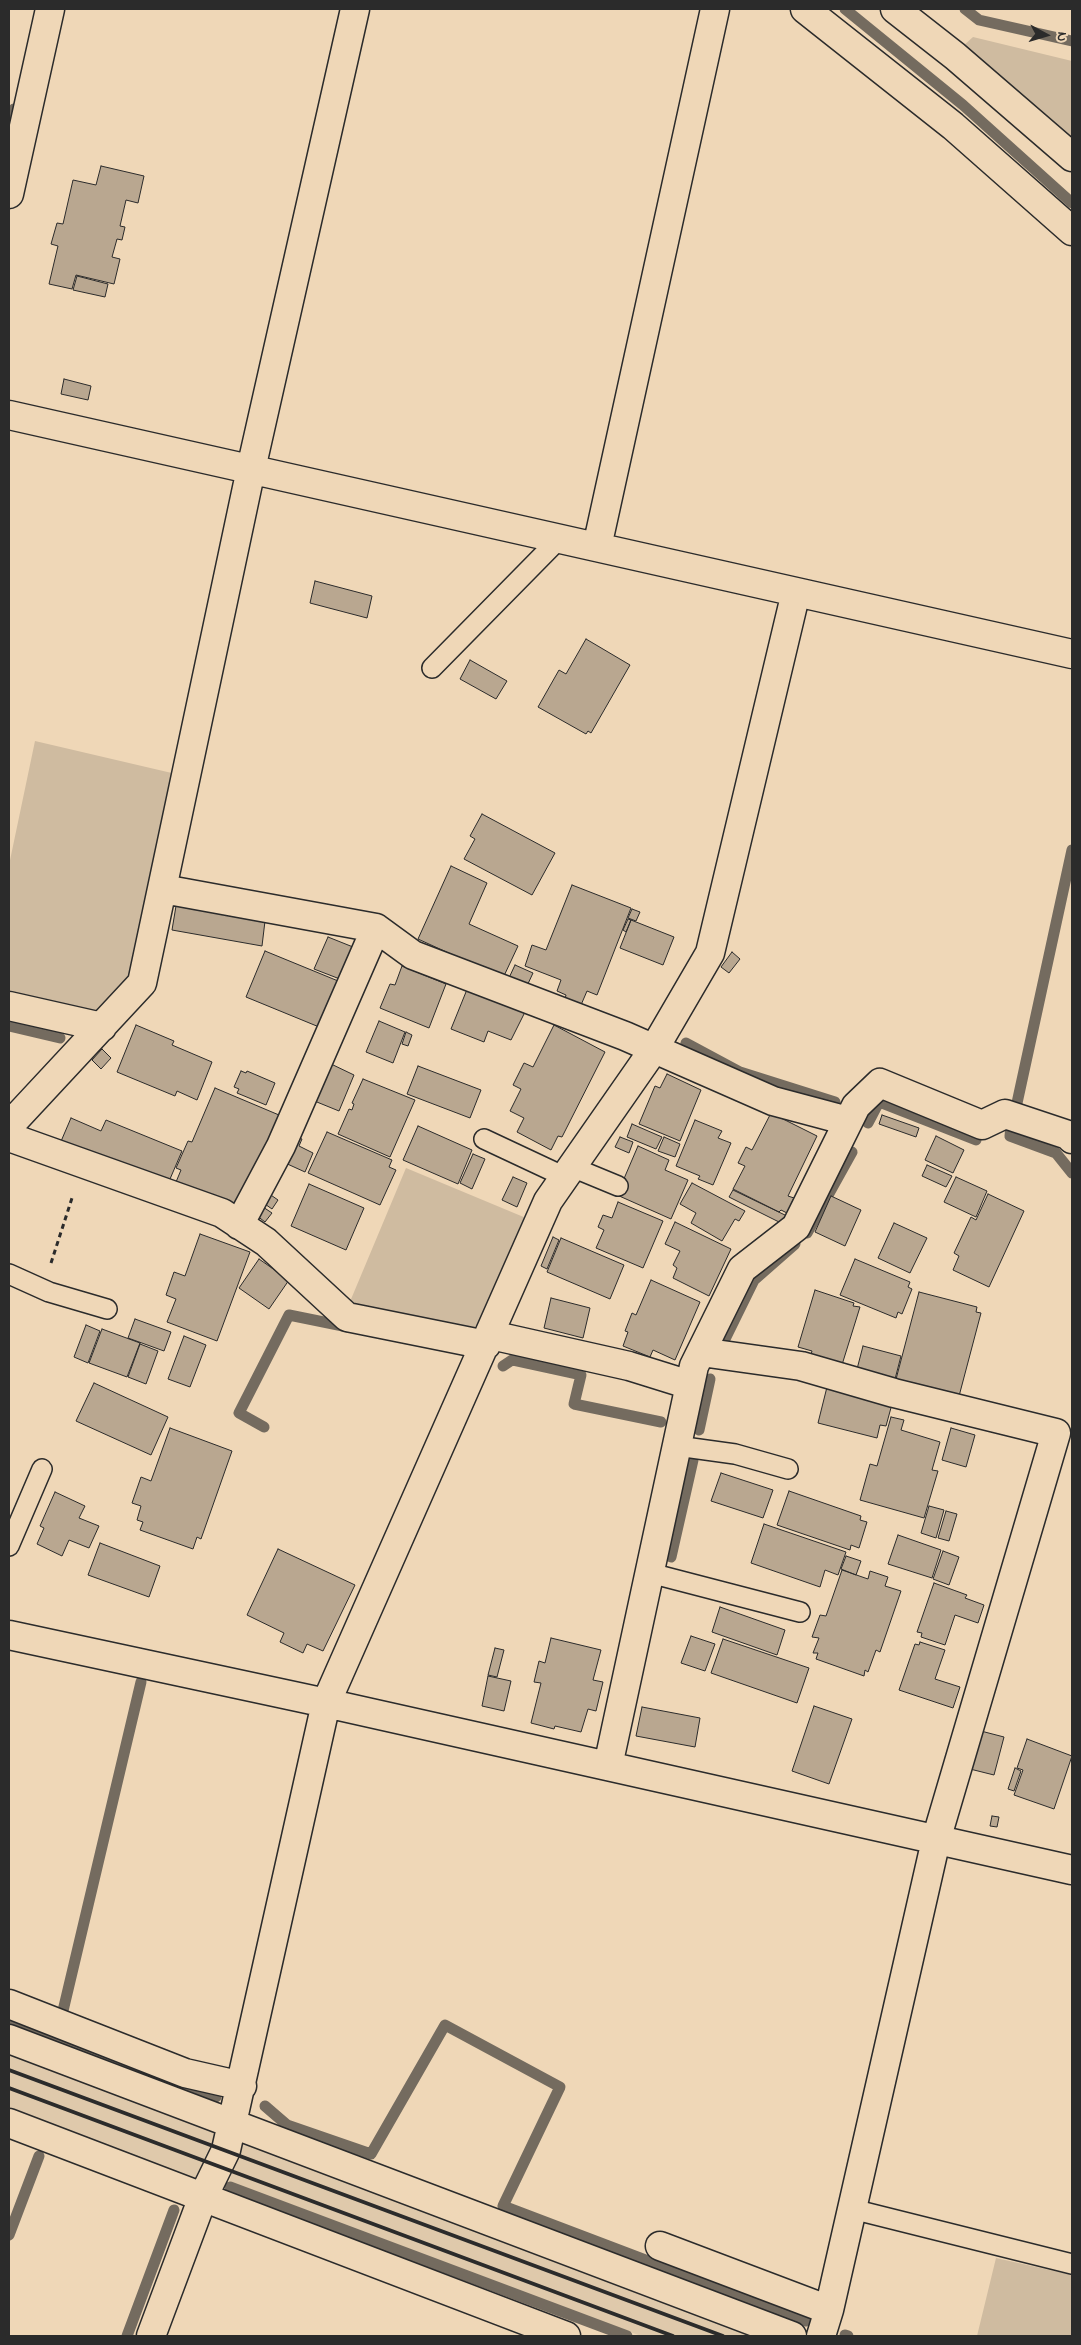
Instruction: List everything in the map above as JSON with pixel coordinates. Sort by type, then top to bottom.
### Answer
[{"type":"street","points":[[9,194],[50,9]]},
{"type":"street","points":[[9,1126],[142,983],[251,469],[355,9]]},
{"type":"street","points":[[597,547],[715,9]]},
{"type":"street","points":[[804,9],[953,126],[1072,231]]},
{"type":"street","points":[[895,9],[955,56],[1072,157]]},
{"type":"street","points":[[9,415],[1072,654]]},
{"type":"street","points":[[151,2336],[203,2197],[226,2150],[242,2086],[326,1703],[548,1201],[654,1049],[710,953],[796,592]]},
{"type":"street","points":[[163,888],[376,928],[413,955],[654,1049],[772,1101],[848,1121]]},
{"type":"street","points":[[239,1225],[281,1146],[376,928]]},
{"type":"street","points":[[9,1006],[102,1027]]},
{"type":"street","points":[[608,1766],[694,1366],[742,1270],[796,1227],[856,1106],[880,1083],[982,1124],[1005,1114],[1068,1135],[1072,1139]]},
{"type":"street","points":[[9,1137],[222,1213],[266,1242],[347,1317],[629,1366],[690,1385]]},
{"type":"street","points":[[702,1352],[800,1366],[894,1394],[1056,1434],[936,1840],[829,2310],[821,2336]]},
{"type":"street","points":[[9,1635],[326,1703],[1072,1870]]},
{"type":"street","points":[[9,2004],[185,2073],[242,2086]]},
{"type":"street","points":[[9,2039],[792,2336]]},
{"type":"street","points":[[9,2123],[566,2336]]},
{"type":"street","points":[[660,2246],[829,2310]]},
{"type":"lane","points":[[432,668],[559,539]]},
{"type":"lane","points":[[484,1139],[569,1172],[618,1186]]},
{"type":"lane","points":[[9,1274],[42,1289],[107,1309]]},
{"type":"lane","points":[[677,1446],[735,1454],[788,1470]]},
{"type":"lane","points":[[9,1546],[42,1469]]},
{"type":"lane","points":[[650,1573],[800,1612]]},
{"type":"lane","points":[[852,2208],[1072,2264]]},
{"type":"path","points":[[42,1289],[83,1164]]},
{"type":"shaded area","points":[[973,37],[1072,61],[1072,142],[962,47]]},
{"type":"shaded area","points":[[35,741],[176,774],[131,981],[101,1012],[9,992],[9,865]]},
{"type":"shaded area","points":[[406,1168],[526,1218],[478,1324],[469,1332],[349,1304]]},
{"type":"shaded area","points":[[9,2052],[218,2132],[199,2180],[9,2108]]},
{"type":"shaded area","points":[[244,2139],[768,2336],[641,2336],[229,2182]]},
{"type":"shaded area","points":[[996,2258],[1072,2275],[1072,2336],[977,2336]]},
{"type":"building","points":[[101,166],[144,176],[138,203],[126,200],[120,226],[125,227],[122,240],[117,239],[112,257],[120,259],[114,284],[76,275],[72,289],[49,284],[58,246],[51,244],[57,223],[63,224],[73,180],[96,185]]},
{"type":"building","points":[[77,276],[108,284],[105,297],[73,290]]},
{"type":"building","points":[[64,379],[91,386],[88,400],[61,394]]},
{"type":"building","points":[[315,581],[372,596],[367,618],[310,603]]},
{"type":"building","points":[[586,639],[630,665],[591,733],[588,731],[586,734],[538,707],[559,670],[566,674]]},
{"type":"building","points":[[470,660],[507,681],[496,699],[460,679]]},
{"type":"building","points":[[482,814],[555,853],[532,895],[464,859],[475,839],[470,836]]},
{"type":"building","points":[[451,866],[487,883],[469,924],[518,946],[503,978],[418,939]]},
{"type":"building","points":[[572,885],[631,908],[597,995],[587,991],[581,1005],[565,999],[566,995],[557,991],[561,980],[525,966],[532,945],[546,950]]},
{"type":"building","points":[[176,906],[265,921],[262,946],[172,930]]},
{"type":"building","points":[[632,909],[640,912],[636,921],[628,918]]},
{"type":"building","points":[[628,919],[631,920],[626,932],[623,930]]},
{"type":"building","points":[[631,920],[674,937],[663,965],[620,948]]},
{"type":"building","points":[[328,937],[358,949],[345,981],[314,969]]},
{"type":"building","points":[[265,951],[343,983],[324,1029],[246,997]]},
{"type":"building","points":[[732,952],[740,959],[729,973],[721,967]]},
{"type":"building","points":[[515,965],[533,973],[526,988],[508,980]]},
{"type":"building","points":[[402,966],[446,984],[429,1028],[380,1008],[390,984],[395,985]]},
{"type":"building","points":[[468,987],[526,1010],[511,1040],[488,1031],[484,1042],[451,1029]]},
{"type":"building","points":[[379,1021],[405,1032],[393,1063],[366,1052]]},
{"type":"building","points":[[136,1025],[174,1041],[172,1045],[212,1062],[197,1100],[177,1091],[175,1096],[117,1072]]},
{"type":"building","points":[[554,1025],[605,1052],[562,1137],[558,1136],[551,1150],[517,1132],[524,1118],[510,1111],[521,1089],[513,1085],[524,1063],[533,1067]]},
{"type":"building","points":[[406,1032],[412,1035],[408,1046],[402,1044]]},
{"type":"building","points":[[102,1049],[111,1058],[101,1069],[92,1060]]},
{"type":"building","points":[[329,1063],[354,1075],[339,1111],[312,1100]]},
{"type":"building","points":[[418,1066],[481,1090],[470,1118],[407,1094]]},
{"type":"building","points":[[241,1071],[246,1073],[247,1071],[275,1083],[266,1105],[237,1093],[239,1089],[234,1087]]},
{"type":"building","points":[[667,1074],[701,1090],[680,1141],[639,1124],[655,1086],[660,1088]]},
{"type":"building","points":[[363,1079],[415,1100],[390,1157],[338,1134],[349,1109],[352,1110],[354,1104],[352,1103]]},
{"type":"building","points":[[215,1088],[279,1115],[278,1119],[283,1121],[242,1206],[234,1202],[230,1212],[176,1182],[181,1170],[176,1168],[188,1141],[192,1142]]},
{"type":"building","points":[[771,1113],[817,1136],[788,1196],[794,1198],[787,1213],[781,1210],[779,1212],[733,1189],[745,1166],[738,1163],[746,1147],[752,1150]]},
{"type":"building","points":[[882,1115],[919,1128],[916,1137],[879,1124]]},
{"type":"building","points":[[71,1118],[101,1131],[106,1120],[182,1151],[167,1186],[59,1146]]},
{"type":"building","points":[[695,1120],[722,1131],[718,1138],[731,1143],[713,1185],[698,1179],[700,1176],[676,1166]]},
{"type":"building","points":[[632,1124],[662,1137],[656,1149],[627,1137]]},
{"type":"building","points":[[418,1126],[472,1150],[458,1184],[403,1160]]},
{"type":"building","points":[[327,1132],[392,1160],[389,1167],[396,1170],[380,1205],[308,1173]]},
{"type":"building","points":[[294,1136],[302,1139],[299,1146],[313,1153],[305,1172],[283,1162]]},
{"type":"building","points":[[936,1136],[964,1150],[953,1173],[925,1160]]},
{"type":"building","points":[[620,1137],[633,1142],[629,1153],[615,1147]]},
{"type":"building","points":[[664,1137],[680,1144],[675,1157],[658,1151]]},
{"type":"building","points":[[638,1146],[669,1160],[665,1170],[688,1180],[671,1219],[617,1195]]},
{"type":"building","points":[[473,1154],[485,1159],[472,1189],[460,1183]]},
{"type":"building","points":[[927,1165],[952,1176],[946,1187],[922,1176]]},
{"type":"building","points":[[513,1177],[527,1183],[517,1207],[502,1200]]},
{"type":"building","points":[[956,1177],[987,1191],[976,1217],[944,1202]]},
{"type":"building","points":[[692,1183],[745,1211],[739,1221],[735,1219],[722,1241],[691,1223],[696,1213],[680,1204]]},
{"type":"building","points":[[309,1184],[364,1208],[346,1250],[291,1226]]},
{"type":"building","points":[[733,1190],[787,1216],[783,1224],[729,1197]]},
{"type":"building","points":[[268,1193],[278,1200],[272,1209],[262,1202]]},
{"type":"building","points":[[988,1194],[1024,1211],[989,1287],[953,1270],[959,1256],[954,1253],[971,1217],[976,1220]]},
{"type":"building","points":[[831,1196],[861,1210],[845,1246],[815,1232]]},
{"type":"building","points":[[618,1202],[663,1221],[643,1268],[596,1248],[604,1230],[598,1227],[603,1215],[612,1218]]},
{"type":"building","points":[[263,1207],[272,1213],[265,1222],[256,1215]]},
{"type":"building","points":[[675,1222],[731,1249],[709,1296],[673,1278],[677,1268],[673,1265],[680,1251],[665,1244]]},
{"type":"building","points":[[894,1223],[927,1238],[910,1273],[878,1258]]},
{"type":"building","points":[[200,1234],[250,1252],[217,1341],[167,1322],[176,1299],[166,1295],[174,1272],[185,1276]]},
{"type":"building","points":[[553,1237],[559,1240],[547,1269],[541,1266]]},
{"type":"building","points":[[561,1238],[624,1265],[610,1299],[547,1272]]},
{"type":"building","points":[[259,1259],[289,1280],[269,1309],[239,1288]]},
{"type":"building","points":[[855,1259],[910,1282],[908,1287],[912,1289],[902,1314],[898,1312],[896,1318],[840,1295]]},
{"type":"building","points":[[651,1280],[700,1302],[675,1360],[653,1350],[650,1357],[623,1346],[628,1332],[625,1331],[632,1313],[636,1315]]},
{"type":"building","points":[[815,1290],[854,1303],[853,1306],[860,1307],[841,1368],[810,1358],[812,1351],[798,1347]]},
{"type":"building","points":[[919,1292],[977,1307],[976,1312],[981,1313],[958,1400],[895,1383]]},
{"type":"building","points":[[551,1298],[590,1308],[583,1338],[544,1328]]},
{"type":"building","points":[[135,1319],[171,1332],[164,1351],[128,1338]]},
{"type":"building","points":[[86,1325],[100,1331],[88,1363],[74,1357]]},
{"type":"building","points":[[102,1329],[140,1343],[127,1377],[89,1363]]},
{"type":"building","points":[[184,1336],[206,1345],[190,1387],[168,1379]]},
{"type":"building","points":[[140,1344],[158,1351],[146,1384],[128,1377]]},
{"type":"building","points":[[863,1346],[901,1356],[894,1383],[856,1373]]},
{"type":"building","points":[[94,1383],[168,1417],[151,1455],[76,1421]]},
{"type":"building","points":[[827,1387],[892,1404],[886,1426],[880,1425],[877,1438],[818,1423]]},
{"type":"building","points":[[891,1417],[904,1420],[901,1430],[940,1442],[932,1470],[938,1471],[924,1518],[860,1500],[870,1464],[877,1466]]},
{"type":"building","points":[[170,1428],[232,1451],[201,1539],[197,1537],[193,1549],[140,1530],[143,1522],[137,1520],[141,1506],[132,1503],[141,1477],[151,1481]]},
{"type":"building","points":[[951,1428],[975,1435],[966,1467],[942,1460]]},
{"type":"building","points":[[721,1473],[773,1490],[763,1518],[711,1501]]},
{"type":"building","points":[[789,1491],[861,1516],[860,1520],[867,1522],[859,1548],[851,1545],[850,1550],[777,1525]]},
{"type":"building","points":[[55,1492],[85,1506],[79,1518],[99,1526],[89,1548],[69,1540],[62,1556],[37,1544],[44,1528],[40,1526]]},
{"type":"building","points":[[929,1506],[944,1510],[936,1538],[921,1533]]},
{"type":"building","points":[[946,1511],[957,1514],[949,1541],[938,1538]]},
{"type":"building","points":[[764,1524],[846,1552],[838,1575],[825,1570],[820,1587],[751,1563]]},
{"type":"building","points":[[898,1535],[941,1550],[932,1578],[888,1564]]},
{"type":"building","points":[[100,1543],[160,1566],[149,1597],[88,1575]]},
{"type":"building","points":[[278,1549],[355,1585],[323,1651],[307,1644],[303,1653],[280,1642],[284,1633],[247,1615]]},
{"type":"building","points":[[943,1551],[959,1557],[949,1585],[933,1579]]},
{"type":"building","points":[[846,1556],[861,1561],[856,1575],[841,1569]]},
{"type":"building","points":[[842,1570],[868,1579],[870,1571],[888,1577],[885,1586],[901,1591],[880,1652],[876,1650],[868,1672],[865,1670],[864,1676],[816,1659],[818,1653],[813,1653],[819,1638],[812,1637],[820,1615],[826,1616]]},
{"type":"building","points":[[934,1583],[967,1595],[965,1598],[984,1605],[978,1623],[955,1615],[945,1645],[921,1637],[922,1633],[917,1632]]},
{"type":"building","points":[[720,1607],[785,1630],[777,1655],[712,1632]]},
{"type":"building","points":[[691,1636],[715,1644],[705,1671],[681,1663]]},
{"type":"building","points":[[551,1638],[601,1650],[593,1680],[603,1682],[596,1711],[588,1709],[581,1732],[555,1726],[554,1729],[531,1723],[541,1683],[534,1682],[539,1661],[545,1663]]},
{"type":"building","points":[[723,1639],[809,1668],[797,1703],[711,1673]]},
{"type":"building","points":[[920,1642],[945,1650],[935,1679],[960,1687],[953,1708],[899,1690],[915,1644],[919,1645]]},
{"type":"building","points":[[495,1648],[504,1650],[497,1677],[488,1675]]},
{"type":"building","points":[[488,1676],[511,1681],[504,1711],[482,1706]]},
{"type":"building","points":[[814,1706],[852,1719],[829,1784],[792,1771]]},
{"type":"building","points":[[642,1707],[700,1718],[695,1747],[636,1736]]},
{"type":"building","points":[[977,1730],[1004,1737],[994,1775],[966,1768]]},
{"type":"building","points":[[1027,1739],[1072,1756],[1054,1809],[1014,1795],[1023,1770],[1017,1768]]},
{"type":"building","points":[[1015,1768],[1021,1771],[1014,1791],[1008,1789]]},
{"type":"building","points":[[992,1816],[999,1817],[997,1827],[990,1826]]},
{"type":"waterway","points":[[845,9],[963,105],[1072,203]]},
{"type":"waterway","points":[[965,9],[979,20],[1072,41]]},
{"type":"waterway","points":[[9,131],[14,109]]},
{"type":"waterway","points":[[1017,1103],[1072,850]]},
{"type":"waterway","points":[[9,1026],[60,1038]]},
{"type":"waterway","points":[[686,1043],[740,1072],[835,1102]]},
{"type":"waterway","points":[[868,1123],[879,1102],[976,1140]]},
{"type":"waterway","points":[[1011,1126],[1010,1136],[1056,1153],[1072,1173]]},
{"type":"waterway","points":[[807,1233],[852,1152]]},
{"type":"waterway","points":[[725,1339],[754,1280],[795,1244]]},
{"type":"waterway","points":[[264,1427],[239,1413],[289,1315],[348,1327]]},
{"type":"waterway","points":[[503,1366],[512,1360],[581,1375],[574,1404],[661,1422]]},
{"type":"waterway","points":[[699,1430],[710,1379]]},
{"type":"waterway","points":[[671,1557],[693,1460]]},
{"type":"waterway","points":[[62,2015],[141,1682]]},
{"type":"waterway","points":[[9,2020],[197,2093],[216,2097]]},
{"type":"waterway","points":[[265,2106],[287,2125],[371,2154],[445,2025],[560,2087],[503,2206],[806,2321]]},
{"type":"waterway","points":[[9,2235],[39,2156]]},
{"type":"waterway","points":[[230,2187],[627,2336]]},
{"type":"waterway","points":[[127,2336],[174,2210]]},
{"type":"railway","points":[[9,2070],[723,2336]]},
{"type":"railway","points":[[9,2088],[673,2336]]}]
